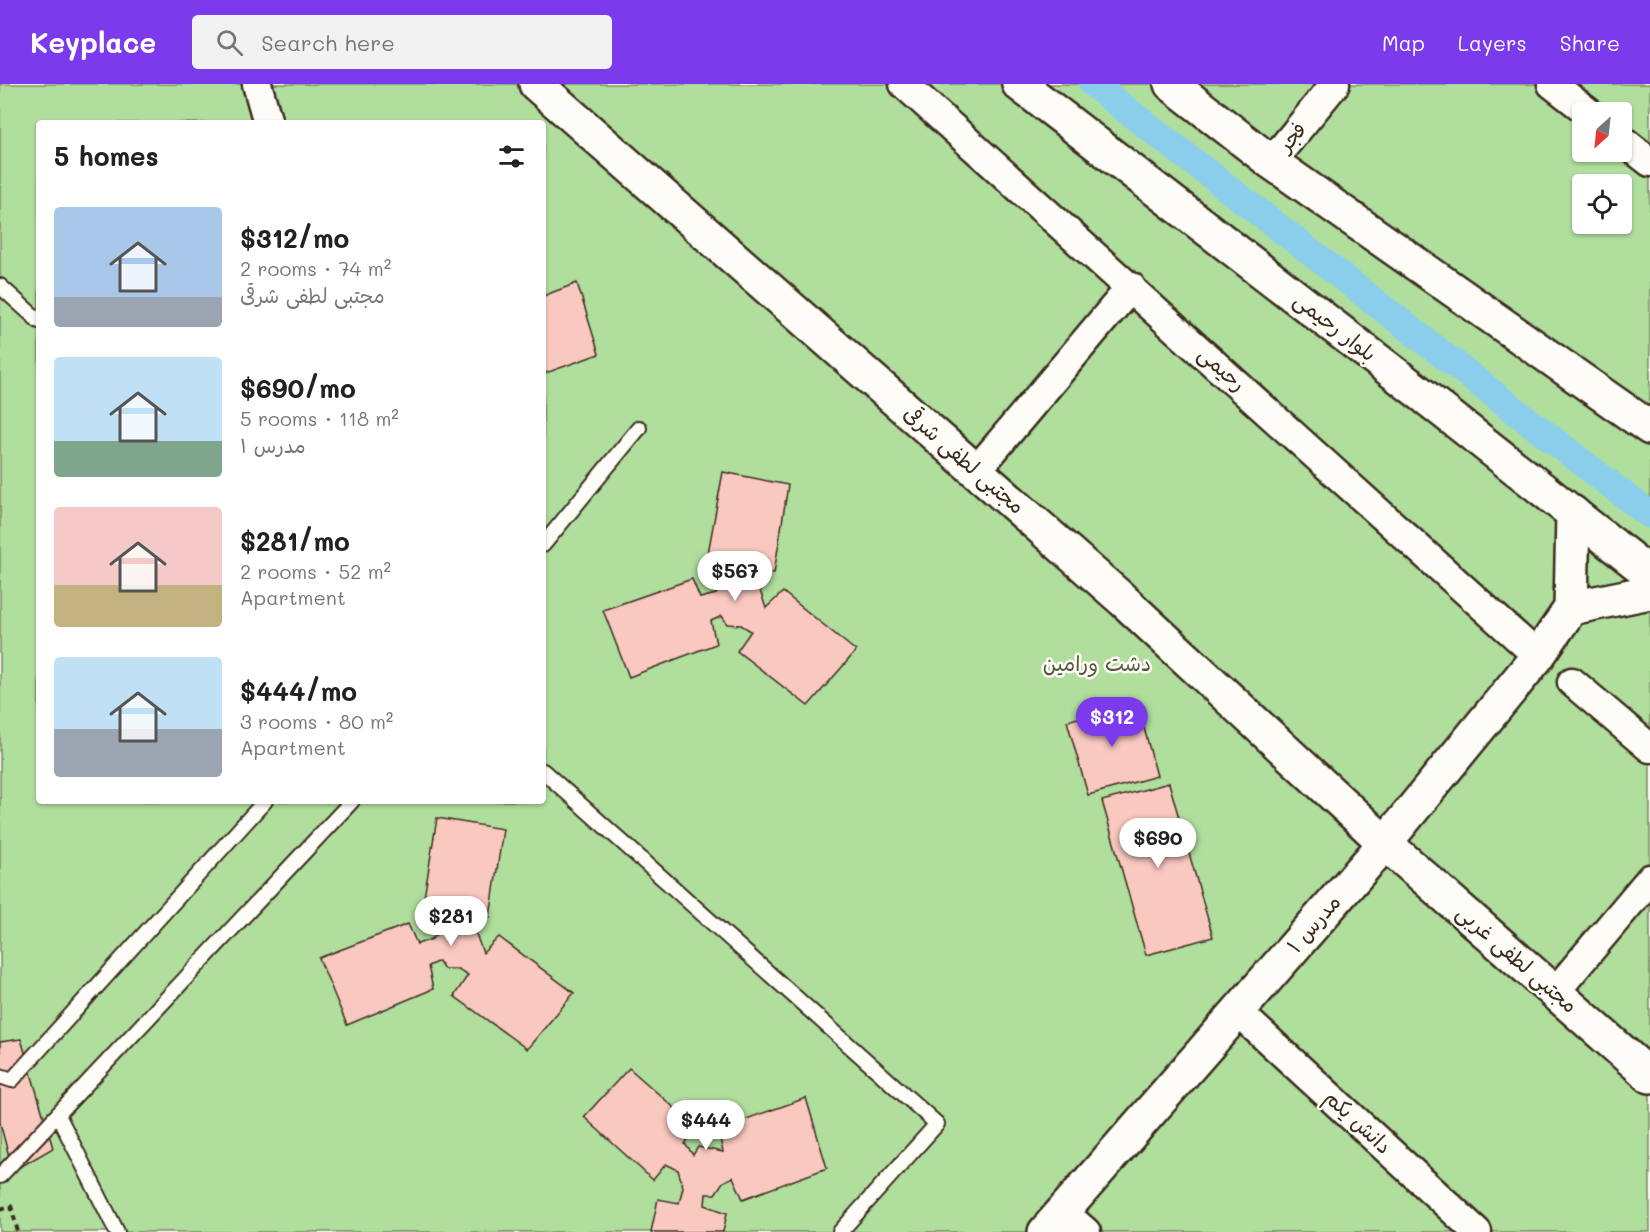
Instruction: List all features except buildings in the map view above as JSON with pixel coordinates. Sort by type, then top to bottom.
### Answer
[{"type":"street","points":[[257,84],[267,120]]},
{"type":"street","name":"مجتبی لطفی شرقی","points":[[537,84],[1123,600],[1385,843]]},
{"type":"street","name":"رحیمی","points":[[904,84],[1538,656]]},
{"type":"street","name":"بلوار رحیمی","points":[[1019,84],[1650,574]]},
{"type":"street","points":[[1171,84],[1271,162],[1650,428]]},
{"type":"street","name":"فجر","points":[[1271,162],[1335,84]]},
{"type":"street","points":[[1552,84],[1575,102]]},
{"type":"street","points":[[1632,148],[1650,162]]},
{"type":"street","points":[[976,471],[1131,287]]},
{"type":"street","points":[[1573,513],[1571,608],[1650,592]]},
{"type":"street","name":"مدرس ۱","points":[[1065,1225],[1238,1012],[1385,843],[1538,656],[1571,608]]},
{"type":"street","points":[[1572,682],[1650,748]]},
{"type":"street","name":"مجتبی لطفی غربی","points":[[1385,843],[1650,1076]]},
{"type":"street","points":[[1555,992],[1650,879]]},
{"type":"street","name":"دانش یکم","points":[[1238,1012],[1477,1232]]},
{"type":"lane","points":[[0,286],[36,318]]},
{"type":"lane","points":[[546,541],[639,428]]},
{"type":"lane","points":[[546,774],[937,1124],[840,1232]]},
{"type":"lane","points":[[0,1076],[12,1080],[262,804]]},
{"type":"lane","points":[[0,1176],[349,804]]},
{"type":"lane","points":[[58,1114],[117,1232]]},
{"type":"path","points":[[0,1209],[12,1206],[18,1232]]},
{"type":"green space","name":"دشت ورامین","points":[[0,84],[1650,84],[1650,1232],[0,1232]]},
{"type":"waterway","points":[[1093,84],[1650,515]]}]
